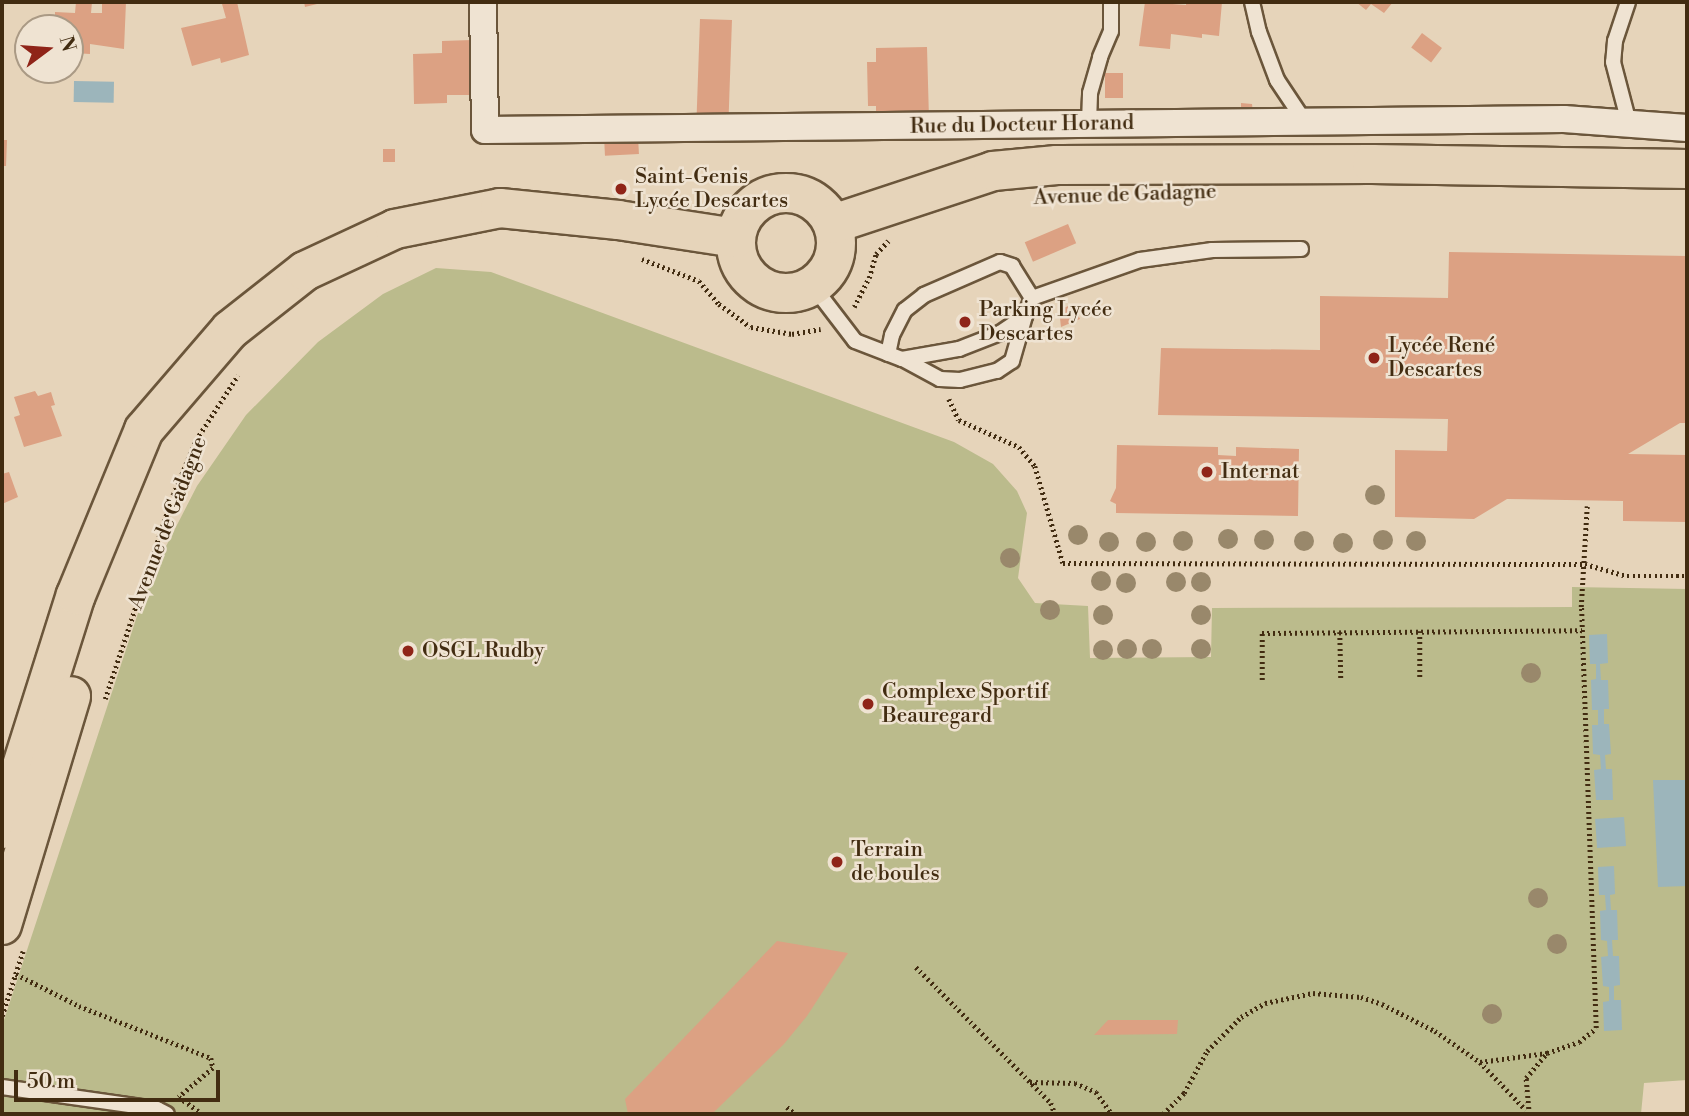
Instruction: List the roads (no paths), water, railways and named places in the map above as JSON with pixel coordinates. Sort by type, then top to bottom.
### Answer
[{"type":"main road","name":"Avenue de Gadagne","points":[[833,224],[993,171],[1057,165],[1386,164],[1687,169]]},
{"type":"main road","points":[[792,192],[817,202],[833,224],[836,243],[832,263],[813,285],[787,293],[760,286],[741,265],[736,238],[738,225],[754,203],[778,193],[792,192]]},
{"type":"main road","name":"Avenue de Gadagne","points":[[2,829],[24,769],[179,392],[230,330],[305,271],[395,229],[499,208],[618,220],[736,238]]},
{"type":"main road","name":"Avenue de Gadagne","points":[[13,936],[24,769]]},
{"type":"street","name":"Rue du Docteur Horand","points":[[483,2],[485,130],[1303,119],[1564,119],[1687,128]]},
{"type":"lane","points":[[1088,123],[1090,93],[1111,31],[1111,2]]},
{"type":"lane","points":[[1252,2],[1259,32],[1277,80],[1303,119]]},
{"type":"lane","points":[[1628,2],[1615,41],[1613,62],[1629,123]]},
{"type":"lane","points":[[813,285],[855,341],[895,356],[940,379],[977,377],[1012,361],[1032,298],[1140,260],[1212,250],[1301,249]]},
{"type":"lane","points":[[895,356],[892,335],[905,310],[924,295],[1000,262],[1012,265],[1032,298]]},
{"type":"lane","points":[[895,356],[959,349],[1000,332],[1025,316]]},
{"type":"lane","points":[[2,1087],[157,1109],[167,1114]]},
{"type":"water","points":[[84,81],[114,82],[114,103],[74,102],[74,84],[84,84]]},
{"type":"water","points":[[1607,634],[1608,663],[1600,664],[1601,680],[1608,680],[1609,709],[1604,709],[1604,724],[1609,724],[1611,754],[1605,755],[1606,769],[1612,769],[1613,800],[1596,800],[1594,770],[1601,769],[1600,755],[1593,754],[1592,725],[1598,725],[1598,710],[1592,710],[1591,680],[1596,679],[1596,664],[1590,664],[1589,635]]},
{"type":"water","points":[[1653,780],[1687,780],[1687,886],[1658,887]]},
{"type":"water","points":[[1624,817],[1626,846],[1597,848],[1595,819]]},
{"type":"water","points":[[1614,866],[1615,894],[1610,895],[1611,910],[1617,910],[1618,940],[1612,940],[1613,956],[1619,956],[1620,985],[1614,986],[1614,1000],[1621,1000],[1622,1030],[1604,1031],[1603,1002],[1609,1001],[1609,987],[1603,986],[1601,957],[1608,956],[1607,941],[1601,940],[1600,911],[1606,910],[1605,895],[1599,895],[1598,867]]},
{"type":"place","name":"Saint-Genis Lycée Descartes","points":[[621,189]]},
{"type":"place","name":"Parking Lycée Descartes","points":[[965,322]]},
{"type":"place","name":"Lycée René Descartes","points":[[1374,358]]},
{"type":"place","name":"Internat","points":[[1207,472]]},
{"type":"place","name":"OSGL Rudby","points":[[408,651]]},
{"type":"place","name":"Complexe Sportif Beauregard","points":[[868,704]]},
{"type":"place","name":"Terrain de boules","points":[[837,862]]}]
